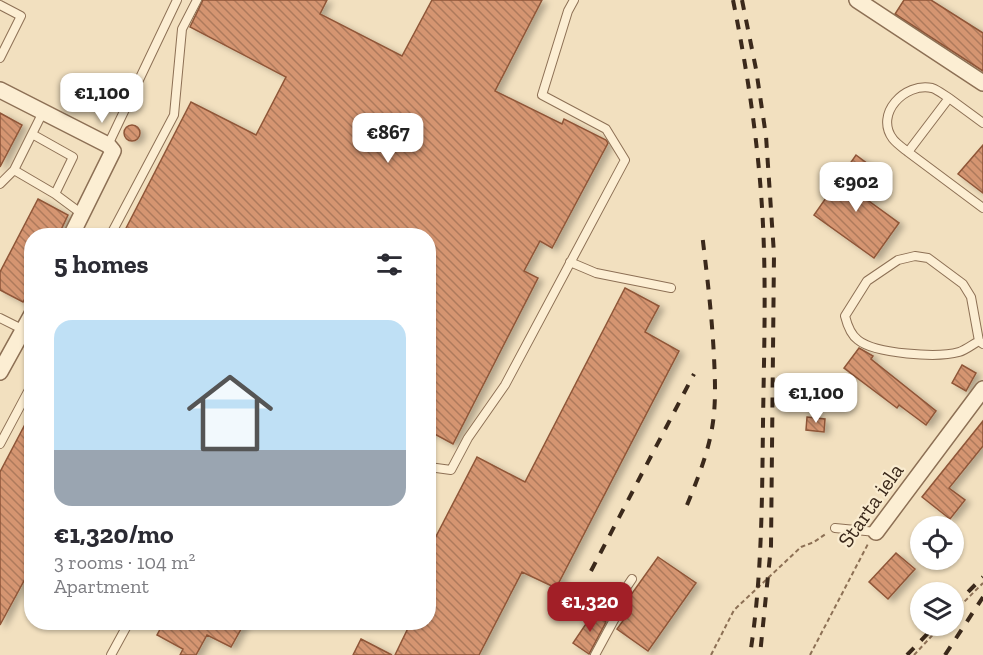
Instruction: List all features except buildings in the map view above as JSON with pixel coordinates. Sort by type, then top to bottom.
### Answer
[{"type":"street","points":[[857,0],[983,83]]},
{"type":"street","points":[[0,90],[108,145],[113,151],[75,228]]},
{"type":"street","points":[[0,372],[24,330]]},
{"type":"street","name":"Starta iela","points":[[876,532],[983,389]]},
{"type":"lane","points":[[108,145],[177,0]]},
{"type":"lane","points":[[114,228],[174,114],[182,29],[197,0]]},
{"type":"lane","points":[[436,468],[451,470],[468,438],[505,385],[625,160],[606,129],[542,95],[568,11],[574,0]]},
{"type":"lane","points":[[0,5],[21,16],[0,58]]},
{"type":"lane","points":[[983,123],[933,88],[917,88],[900,96],[888,113],[888,125],[893,139],[983,208]]},
{"type":"lane","points":[[908,152],[949,98]]},
{"type":"lane","points":[[0,184],[14,170],[43,112]]},
{"type":"lane","points":[[32,134],[73,157],[54,194]]},
{"type":"lane","points":[[14,170],[82,214]]},
{"type":"lane","points":[[915,256],[928,258],[963,284],[971,297],[981,342],[959,352],[904,354],[874,347],[858,340],[848,327],[845,316],[867,281],[898,260],[915,256]]},
{"type":"lane","points":[[570,262],[596,273],[670,288]]},
{"type":"lane","points":[[0,318],[24,330]]},
{"type":"lane","points":[[0,444],[24,399]]},
{"type":"lane","points":[[835,528],[876,532]]},
{"type":"lane","points":[[594,655],[615,618],[616,603],[632,579]]},
{"type":"lane","points":[[111,655],[125,630]]},
{"type":"path","points":[[711,655],[734,610],[801,547],[814,542],[835,528]]},
{"type":"path","name":"Starta iela","points":[[810,655],[857,563],[876,532]]},
{"type":"path","points":[[964,602],[983,583]]},
{"type":"path","points":[[914,655],[932,636]]},
{"type":"railway","points":[[733,0],[753,120],[761,193],[764,251],[761,540],[750,655]]},
{"type":"railway","points":[[742,0],[766,136],[774,254],[771,546],[760,655]]},
{"type":"railway","points":[[687,505],[706,454],[715,406],[713,342],[702,233]]},
{"type":"railway","points":[[591,571],[694,374]]},
{"type":"railway","points":[[964,596],[983,577]]},
{"type":"railway","points":[[945,655],[983,597]]},
{"type":"railway","points":[[907,655],[925,636]]}]
